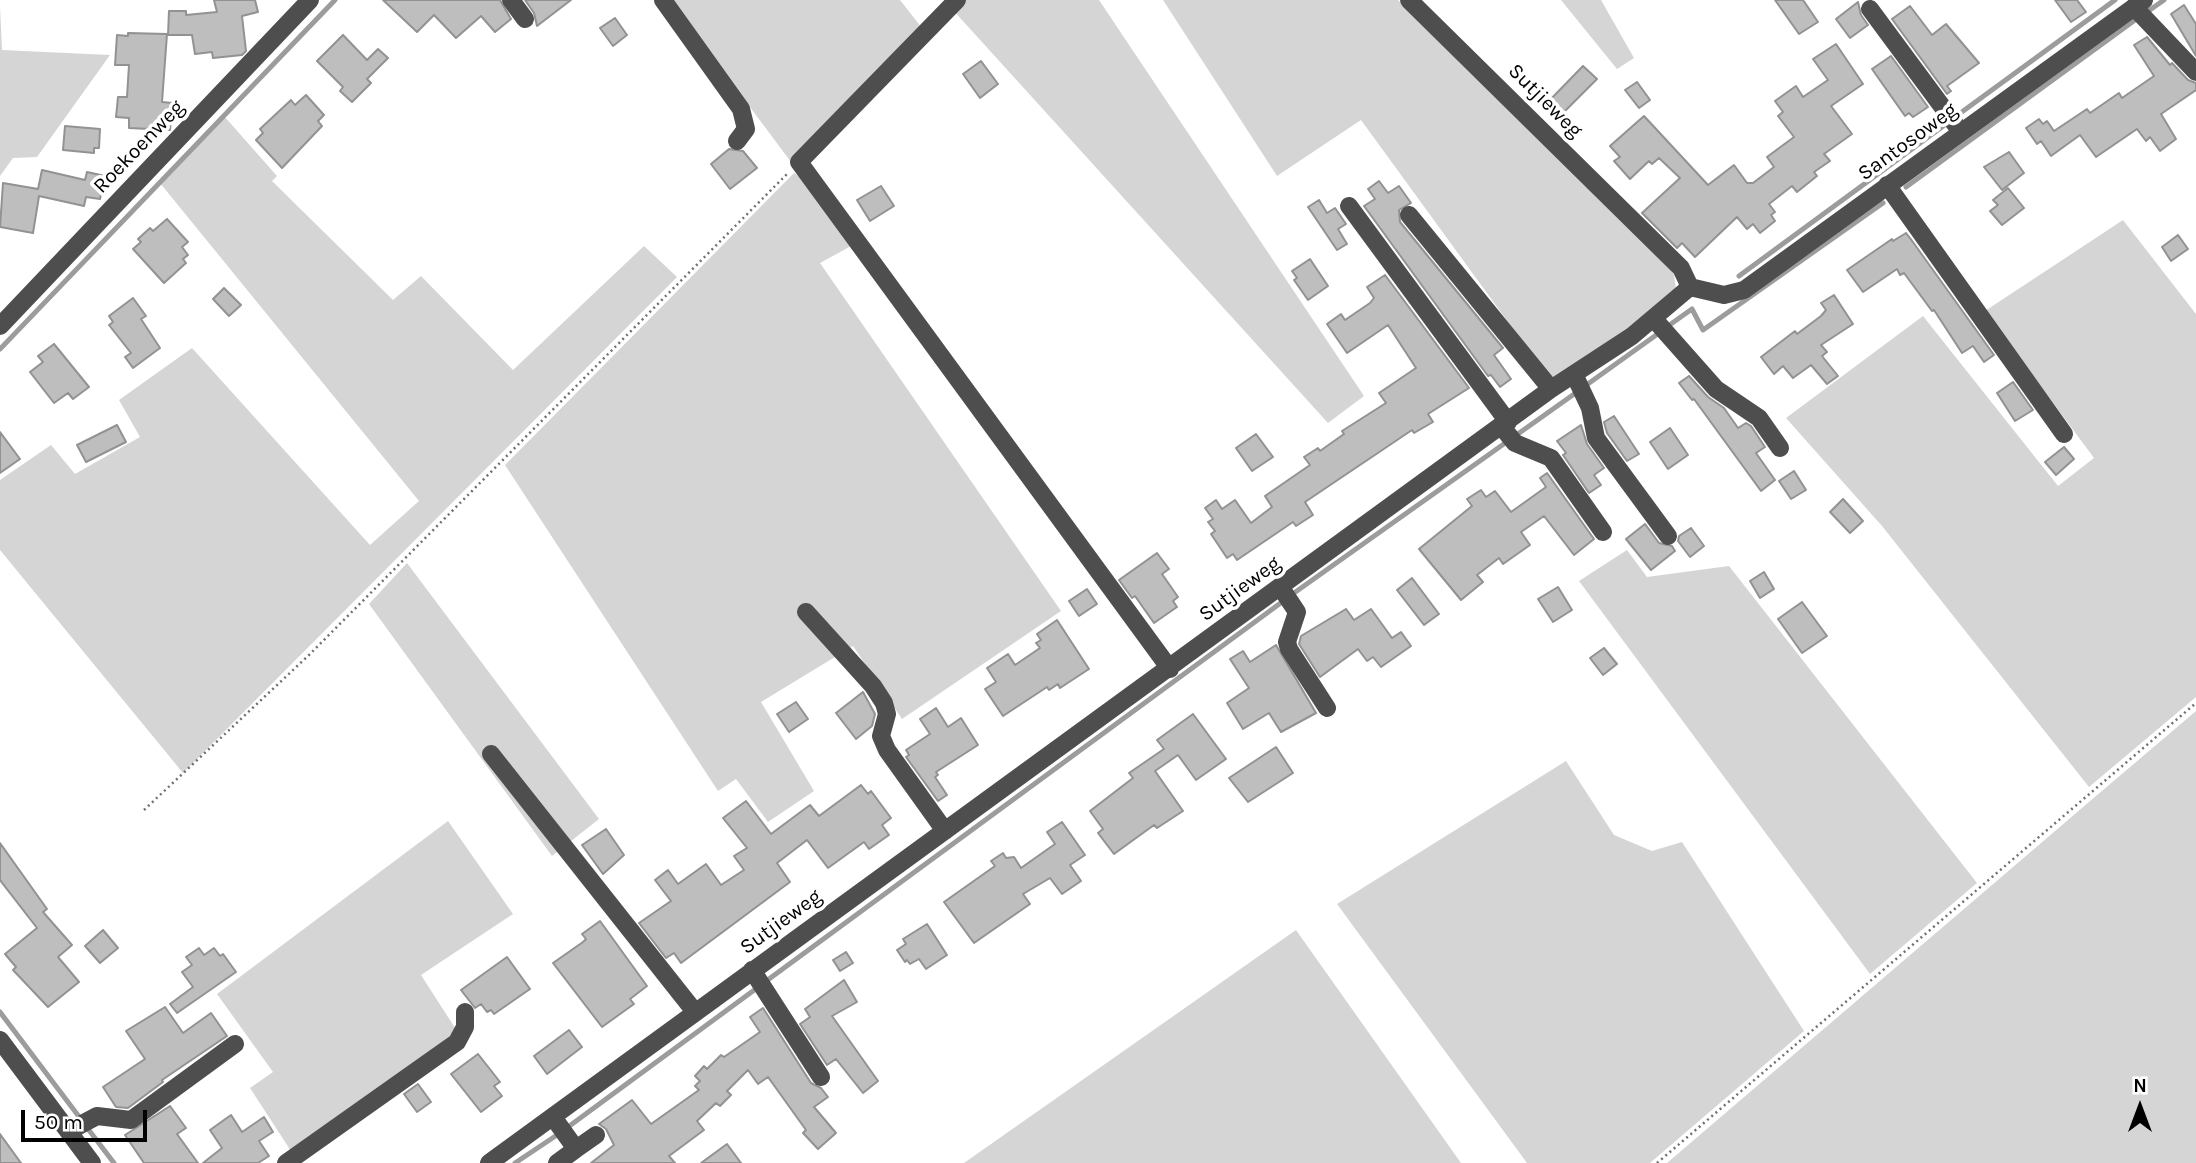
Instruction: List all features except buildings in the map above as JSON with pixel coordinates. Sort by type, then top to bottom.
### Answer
[{"type":"street","name":"Roekoenweg","points":[[0,326],[310,0]]},
{"type":"street","points":[[511,0],[525,19]]},
{"type":"street","points":[[663,0],[741,109],[746,129],[737,141]]},
{"type":"street","points":[[957,0],[799,162],[1170,668]]},
{"type":"street","name":"Sutjieweg","points":[[489,1163],[1551,389],[1654,319],[1690,287],[1681,268],[1409,0]]},
{"type":"street","points":[[2139,4],[2196,72]]},
{"type":"street","name":"Santosoweg","points":[[1690,287],[1724,295],[1744,290],[2139,4]]},
{"type":"street","points":[[1870,9],[1961,132]]},
{"type":"street","points":[[1887,185],[2064,434]]},
{"type":"street","points":[[1349,206],[1505,424],[1515,443],[1551,458],[1603,532]]},
{"type":"street","points":[[1409,215],[1551,389]]},
{"type":"street","points":[[1654,319],[1716,389],[1759,418],[1780,449]]},
{"type":"street","points":[[1574,374],[1590,408],[1596,438],[1668,536]]},
{"type":"street","points":[[1281,588],[1297,612],[1287,642],[1289,649],[1327,708]]},
{"type":"street","points":[[806,612],[873,686],[884,703],[887,714],[881,736],[887,750],[945,831]]},
{"type":"street","points":[[491,754],[695,1012]]},
{"type":"street","points":[[752,970],[821,1077]]},
{"type":"street","points":[[286,1163],[457,1042],[465,1027],[465,1012]]},
{"type":"street","points":[[0,1040],[92,1163]]},
{"type":"street","points":[[69,1131],[97,1116],[131,1120],[235,1044]]},
{"type":"street","points":[[553,1117],[576,1149]]},
{"type":"street","points":[[557,1163],[596,1135]]},
{"type":"path","points":[[144,810],[329,636],[799,162]]},
{"type":"path","points":[[1657,1163],[2196,703]]},
{"type":"shaded area","points":[[670,0],[900,0],[922,28],[791,162]]},
{"type":"shaded area","points":[[962,0],[1099,0],[1364,396],[1328,423],[952,9]]},
{"type":"shaded area","points":[[1163,0],[1398,0],[1666,263],[1674,275],[1676,289],[1627,332],[1551,381],[1361,120],[1277,176]]},
{"type":"shaded area","points":[[1561,0],[1601,0],[1634,58],[1617,69]]},
{"type":"shaded area","points":[[0,6],[2,50],[110,55],[37,157],[13,158],[0,176]]},
{"type":"shaded area","points":[[224,116],[277,176],[272,181],[393,300],[421,276],[513,370],[644,246],[677,277],[183,773],[0,550],[0,480],[51,445],[75,474],[140,437],[119,400],[192,348],[370,545],[419,501],[160,183]]},
{"type":"shaded area","points":[[794,173],[819,190],[853,245],[820,263],[1061,611],[902,719],[853,646],[761,702],[814,791],[768,822],[736,779],[718,791],[505,465]]},
{"type":"shaded area","points":[[2123,220],[2196,314],[2196,697],[2089,787],[1882,526],[1786,418],[1923,316],[2058,486],[2094,458],[1985,311]]},
{"type":"shaded area","points":[[1627,550],[1647,577],[1729,566],[1977,883],[1870,974],[1579,581]]},
{"type":"shaded area","points":[[407,563],[599,819],[552,856],[369,604]]},
{"type":"shaded area","points":[[2196,711],[2196,1163],[1667,1163],[2096,796]]},
{"type":"shaded area","points":[[1566,761],[1614,835],[1652,851],[1682,842],[1804,1031],[1650,1163],[1527,1163],[1337,904]]},
{"type":"shaded area","points":[[448,821],[513,914],[421,975],[457,1031],[291,1151],[250,1088],[273,1072],[217,994]]},
{"type":"shaded area","points":[[1296,930],[1461,1163],[964,1163]]},
{"type":"waterway","points":[[0,349],[335,0]]},
{"type":"waterway","points":[[1955,117],[2115,0]]},
{"type":"waterway","points":[[2147,12],[2164,0]]},
{"type":"waterway","points":[[1906,187],[2135,20]]},
{"type":"waterway","points":[[1739,276],[1946,124]]},
{"type":"waterway","points":[[1668,326],[1692,309],[1703,330],[1883,203]]},
{"type":"waterway","points":[[1585,386],[1659,333]]},
{"type":"waterway","points":[[1515,436],[1577,392]]},
{"type":"waterway","points":[[1294,593],[1508,441]]},
{"type":"waterway","points":[[769,979],[1282,602]]},
{"type":"waterway","points":[[568,1127],[757,988]]},
{"type":"waterway","points":[[0,1012],[80,1118]]},
{"type":"waterway","points":[[85,1125],[114,1163]]},
{"type":"waterway","points":[[515,1163],[557,1135]]}]
